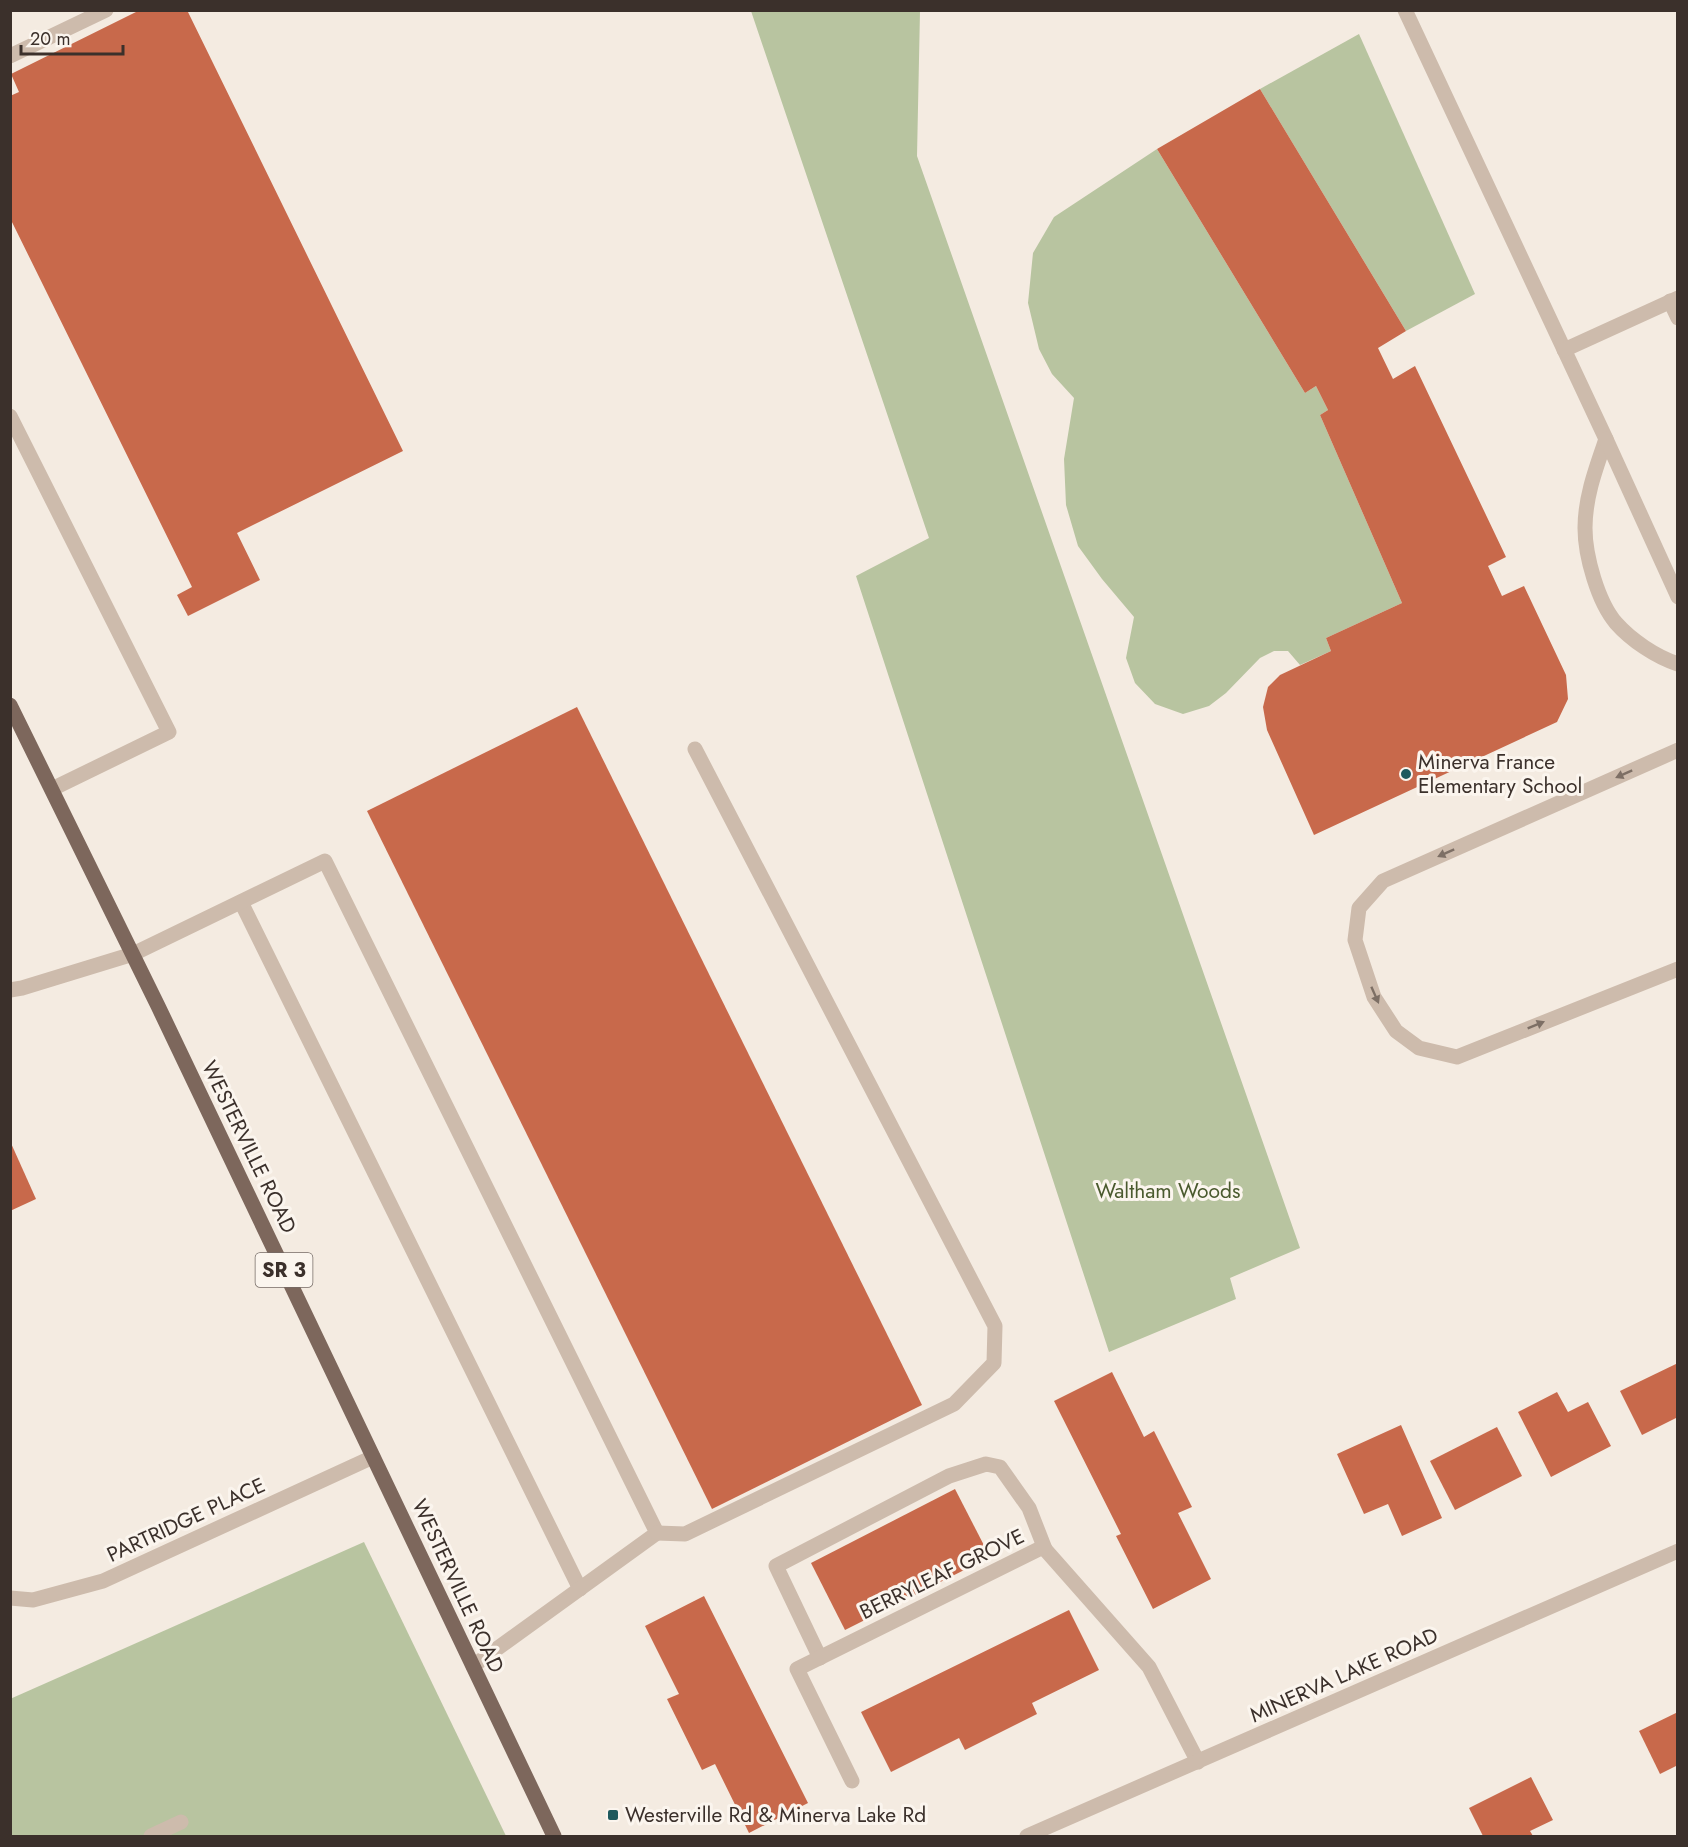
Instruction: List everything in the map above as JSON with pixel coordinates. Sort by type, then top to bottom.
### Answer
[{"type":"main road","name":"WESTERVILLE ROAD","points":[[10,705],[133,954],[554,1836]]},
{"type":"street","points":[[10,57],[106,10]]},
{"type":"street","points":[[1405,10],[1606,439],[1677,597]]},
{"type":"street","points":[[1564,350],[1674,300],[1677,318]]},
{"type":"street","points":[[10,416],[169,732],[52,789]]},
{"type":"street","points":[[1606,439],[1588,498],[1585,528],[1587,559],[1600,594],[1616,623],[1638,642],[1667,661],[1677,664]]},
{"type":"street","points":[[473,1666],[657,1533],[685,1534],[954,1404],[994,1363],[996,1326],[695,748]]},
{"type":"street","points":[[1677,750],[1383,881],[1359,908],[1355,940],[1374,997],[1396,1031],[1419,1048],[1457,1057],[1677,969]]},
{"type":"street","points":[[10,990],[133,954],[325,861],[657,1533]]},
{"type":"street","points":[[241,902],[580,1589]]},
{"type":"street","name":"PARTRIDGE PLACE","points":[[10,1598],[33,1600],[103,1581],[374,1457]]},
{"type":"street","points":[[820,1658],[776,1566],[949,1476],[986,1464],[1000,1467],[1029,1508],[1045,1549]]},
{"type":"street","name":"BERRYLEAF GROVE","points":[[852,1781],[797,1669],[1043,1546],[1149,1668],[1198,1762]]},
{"type":"street","name":"MINERVA LAKE ROAD","points":[[1028,1836],[1677,1551]]},
{"type":"street","points":[[151,1836],[181,1822]]},
{"type":"green space","name":"Waltham Woods","points":[[751,11],[920,11],[917,156],[1300,1248],[1230,1278],[1236,1299],[1109,1352],[856,576],[929,538]]},
{"type":"green space","points":[[1359,34],[1475,294],[1406,331],[1260,89]]},
{"type":"green space","points":[[1157,149],[1305,393],[1316,386],[1328,410],[1320,415],[1402,603],[1326,638],[1331,651],[1300,665],[1288,651],[1274,651],[1260,658],[1226,693],[1209,706],[1183,714],[1155,704],[1135,683],[1126,658],[1134,617],[1078,546],[1066,505],[1064,459],[1074,398],[1052,374],[1039,349],[1028,303],[1033,253],[1054,217]]},
{"type":"green space","points":[[364,1542],[506,1836],[11,1836],[10,1699]]},
{"type":"building","points":[[140,10],[187,10],[403,451],[237,533],[260,580],[188,616],[177,595],[192,587],[10,218],[10,96],[19,92],[11,74]]},
{"type":"building","points":[[1260,89],[1406,331],[1378,348],[1393,379],[1415,366],[1506,557],[1488,566],[1502,596],[1524,586],[1566,675],[1568,699],[1557,722],[1314,835],[1267,730],[1263,707],[1268,687],[1280,675],[1331,651],[1326,638],[1402,603],[1320,415],[1328,410],[1316,386],[1305,393],[1157,149]]},
{"type":"building","points":[[577,707],[922,1405],[712,1509],[367,811]]},
{"type":"building","points":[[10,1141],[36,1199],[10,1211]]},
{"type":"building","points":[[1678,1363],[1678,1417],[1642,1435],[1620,1391]]},
{"type":"building","points":[[1112,1372],[1144,1437],[1154,1431],[1192,1507],[1178,1513],[1211,1579],[1153,1609],[1116,1536],[1121,1534],[1054,1401]]},
{"type":"building","points":[[1557,1392],[1568,1412],[1588,1402],[1611,1446],[1551,1477],[1518,1412]]},
{"type":"building","points":[[1401,1425],[1442,1518],[1402,1536],[1388,1504],[1364,1514],[1337,1454]]},
{"type":"building","points":[[1497,1427],[1522,1476],[1455,1510],[1430,1461]]},
{"type":"building","points":[[955,1489],[990,1557],[845,1630],[811,1563]]},
{"type":"building","points":[[704,1596],[808,1803],[749,1833],[715,1764],[702,1770],[667,1699],[679,1694],[645,1626]]},
{"type":"building","points":[[1069,1610],[1099,1670],[1032,1703],[1037,1714],[965,1750],[959,1738],[891,1772],[861,1712]]},
{"type":"building","points":[[1678,1712],[1678,1765],[1660,1774],[1639,1731]]},
{"type":"building","points":[[1531,1777],[1553,1820],[1530,1831],[1533,1836],[1483,1836],[1469,1808]]},
{"type":"place","name":"Minerva France Elementary School","points":[[1406,774]]},
{"type":"place","name":"Westerville Rd & Minerva Lake Rd","points":[[613,1815]]}]
